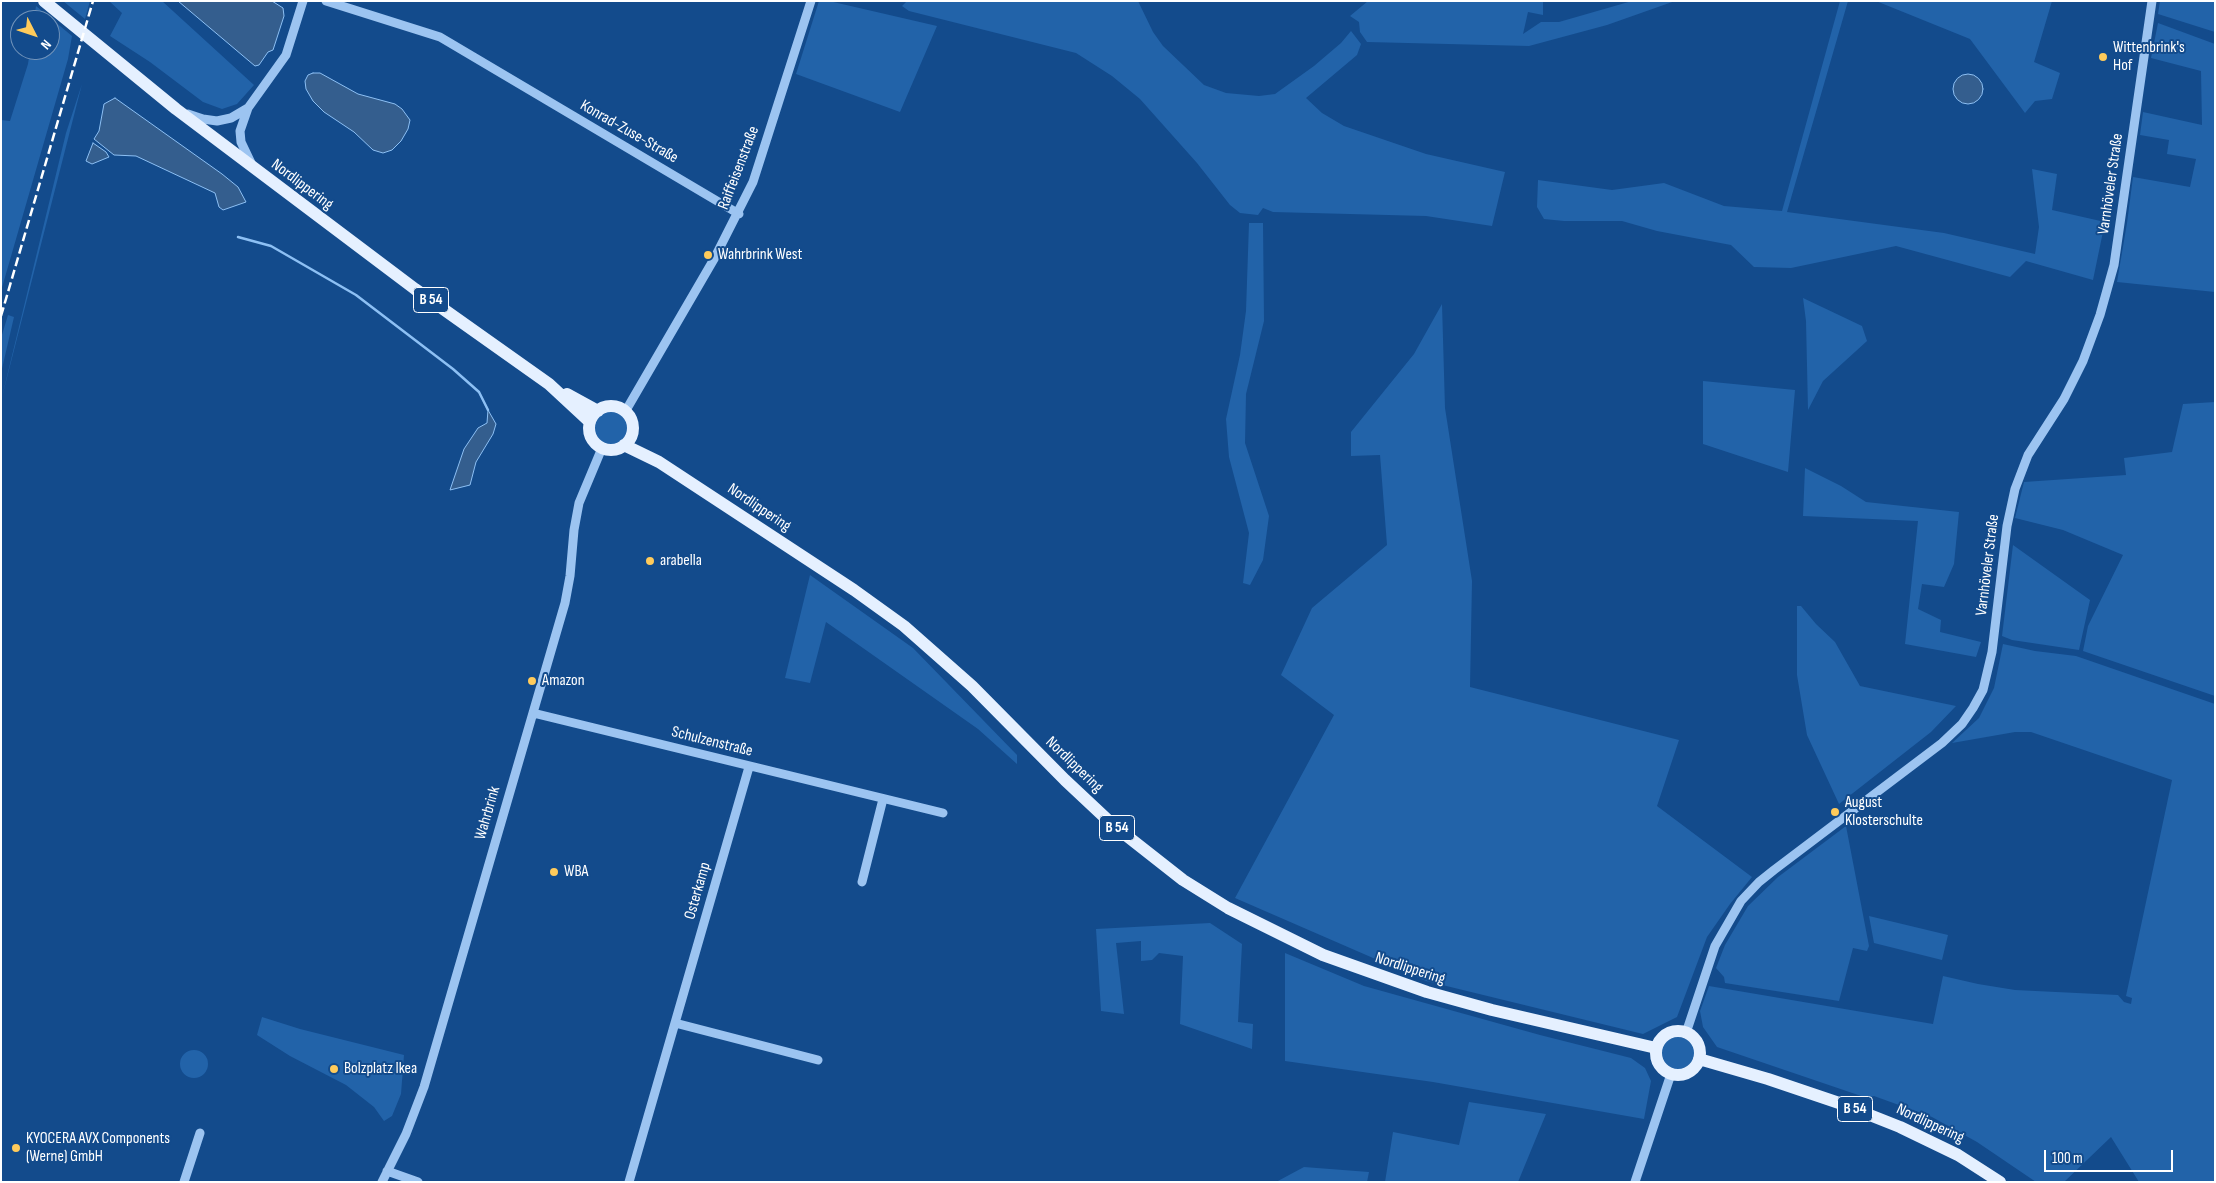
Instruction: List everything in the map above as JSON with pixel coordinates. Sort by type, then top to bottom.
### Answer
[{"type":"main road","name":"Nordlippering","points":[[44,1],[176,109],[407,283],[549,384],[598,411]]},
{"type":"main road","name":"Nordlippering","points":[[549,384],[590,422]]},
{"type":"main road","points":[[613,407],[625,412],[630,419],[632,434],[624,445],[612,450],[602,448],[592,438],[589,429],[590,422],[598,411],[613,407]]},
{"type":"main road","name":"Nordlippering","points":[[632,434],[659,462]]},
{"type":"main road","name":"Nordlippering","points":[[624,445],[659,462],[854,590],[904,626],[960,674],[1113,825],[1177,875],[1228,908],[1322,955],[1427,992],[1492,1010],[1656,1048]]},
{"type":"main road","points":[[1670,1033],[1686,1033],[1698,1044],[1699,1059],[1690,1072],[1681,1076],[1671,1074],[1658,1064],[1656,1048],[1661,1039],[1670,1033]]},
{"type":"main road","name":"Nordlippering","points":[[1699,1059],[1768,1079],[1842,1104],[1900,1127],[1958,1155],[2000,1182]]},
{"type":"street","points":[[255,169],[246,156],[241,142],[240,131],[248,108],[286,56],[303,1]]},
{"type":"street","name":"Konrad-Zuse-Straße","points":[[326,1],[440,37],[739,214]]},
{"type":"street","name":"Raiffeisenstraße","points":[[625,412],[739,214],[754,182],[811,1]]},
{"type":"street","name":"Varnhöveler Straße","points":[[1686,1033],[1715,946],[1741,901],[1759,882],[1774,870],[1942,743],[1962,724],[1983,690],[1992,652],[2008,526],[2015,489],[2028,455],[2064,399],[2083,360],[2100,315],[2114,265],[2152,1]]},
{"type":"street","points":[[176,109],[203,119],[217,121],[231,118],[248,108]]},
{"type":"street","name":"Wahrbrink","points":[[382,1182],[406,1134],[424,1087],[565,603],[578,503],[602,448]]},
{"type":"street","name":"Schulzenstraße","points":[[534,713],[943,813]]},
{"type":"street","name":"Osterkamp","points":[[629,1182],[749,767]]},
{"type":"street","points":[[862,882],[883,799]]},
{"type":"street","points":[[675,1023],[818,1060]]},
{"type":"street","points":[[1635,1182],[1671,1074]]},
{"type":"street","points":[[184,1182],[200,1133]]},
{"type":"street","points":[[388,1171],[418,1182]]},
{"type":"shaded area","points":[[63,1],[90,1],[85,19]]},
{"type":"shaded area","points":[[109,1],[162,1],[254,85],[237,104],[222,109],[203,102],[150,62],[110,36],[122,13]]},
{"type":"shaded area","points":[[178,1],[272,1],[283,8],[284,16],[273,50],[268,52],[259,65],[255,66]]},
{"type":"shaded area","points":[[819,1],[829,1],[937,26],[900,112],[796,74]]},
{"type":"shaded area","points":[[907,1],[1138,1],[1153,32],[1163,46],[1204,85],[1226,93],[1259,96],[1275,94],[1314,66],[1341,43],[1351,31],[1361,44],[1357,55],[1306,98],[1322,113],[1344,126],[1426,154],[1505,172],[1492,226],[1426,216],[1273,212],[1263,208],[1258,215],[1240,213],[1230,205],[1197,163],[1140,99],[1112,76],[1076,53],[909,11],[902,6]]},
{"type":"shaded area","points":[[1368,1],[1543,1],[1543,15],[1528,12],[1523,34],[1541,22],[1559,22],[1632,1],[1675,1],[1607,25],[1529,46],[1367,42],[1360,32],[1359,22],[1350,16]]},
{"type":"shaded area","points":[[1840,1],[1848,1],[1787,212],[1944,233],[2035,254],[2039,227],[2032,169],[2057,174],[2052,210],[2105,222],[2093,280],[2026,261],[2010,277],[1896,246],[1791,268],[1754,267],[1731,245],[1657,231],[1622,221],[1544,219],[1537,207],[1538,180],[1612,190],[1664,183],[1724,206],[1782,211]]},
{"type":"shaded area","points":[[1876,1],[2052,1],[2034,62],[2060,73],[2052,99],[2035,101],[2025,113],[1970,39]]},
{"type":"shaded area","points":[[2160,1],[2215,1],[2215,32],[2158,14]]},
{"type":"shaded area","points":[[2158,23],[2215,44],[2215,292],[2117,282],[2133,177],[2190,187],[2196,159],[2167,154],[2169,140],[2140,135],[2143,112],[2202,125],[2201,71],[2151,58]]},
{"type":"shaded area","points":[[60,26],[72,36],[68,59],[1,291],[1,120],[10,121],[29,60],[60,60]]},
{"type":"shaded area","points":[[320,73],[358,94],[395,104],[402,109],[410,120],[408,129],[401,141],[392,150],[383,153],[373,150],[354,132],[324,112],[313,101],[306,89],[305,81],[308,75]]},
{"type":"shaded area","points":[[1968,74],[1974,75],[1982,83],[1982,95],[1974,103],[1968,104],[1962,103],[1954,95],[1953,89],[1954,83],[1962,75]]},
{"type":"shaded area","points":[[82,84],[1,401],[66,133]]},
{"type":"shaded area","points":[[115,98],[222,174],[238,187],[246,202],[223,210],[219,207],[215,193],[136,156],[114,155],[94,139],[99,131],[104,104]]},
{"type":"shaded area","points":[[93,143],[106,152],[109,157],[92,164],[86,161]]},
{"type":"shaded area","points":[[1249,223],[1263,223],[1264,321],[1246,394],[1245,443],[1269,516],[1263,560],[1250,585],[1243,583],[1249,533],[1229,457],[1226,419],[1240,355],[1246,311]]},
{"type":"shaded area","points":[[1803,298],[1862,326],[1867,341],[1823,381],[1808,410],[1806,321]]},
{"type":"shaded area","points":[[1442,304],[1445,408],[1472,581],[1470,687],[1679,740],[1657,806],[1752,877],[1707,937],[1677,1017],[1643,1034],[1426,981],[1235,898],[1334,715],[1281,675],[1312,608],[1387,545],[1380,455],[1351,456],[1351,432],[1414,354]]},
{"type":"shaded area","points":[[8,315],[14,317],[1,373],[1,338]]},
{"type":"shaded area","points":[[1703,381],[1795,390],[1788,472],[1703,444]]},
{"type":"shaded area","points":[[2215,402],[2215,696],[2083,651],[2088,626],[2123,555],[2063,530],[2015,518],[2024,482],[2126,475],[2124,458],[2172,452],[2183,404]]},
{"type":"shaded area","points":[[488,410],[496,424],[493,434],[476,462],[470,485],[450,490],[464,449],[478,428],[487,423]]},
{"type":"shaded area","points":[[611,411],[618,412],[623,416],[627,421],[627,435],[623,440],[618,444],[611,445],[604,444],[599,440],[595,435],[594,428],[595,421],[599,416],[604,412]]},
{"type":"shaded area","points":[[1805,468],[1841,486],[1866,502],[1959,512],[1954,564],[1944,587],[1922,584],[1918,609],[1941,620],[1940,632],[1981,642],[1976,657],[1905,644],[1918,521],[1803,516]]},
{"type":"shaded area","points":[[2013,545],[2090,600],[2079,650],[2012,640],[2002,636]]},
{"type":"shaded area","points":[[810,575],[913,648],[1017,755],[1017,764],[978,729],[826,622],[810,683],[785,678]]},
{"type":"shaded area","points":[[1797,606],[1801,606],[1835,642],[1860,686],[1956,706],[1931,732],[1839,804],[1807,735],[1797,675]]},
{"type":"shaded area","points":[[2003,644],[2035,651],[2076,656],[2215,704],[2215,1182],[2139,1182],[2111,1137],[2064,1182],[2036,1182],[1977,1142],[1932,1117],[1874,1096],[1867,1098],[1717,1047],[1703,1027],[1700,1011],[1709,986],[1933,1024],[1943,976],[2015,990],[2118,995],[2124,1002],[2131,1004],[2132,998],[2126,996],[2172,780],[2031,732],[2015,732],[1952,743],[1979,718],[1994,688]]},
{"type":"shaded area","points":[[1846,826],[1869,946],[1867,951],[1853,948],[1839,1001],[1725,983],[1724,977],[1716,968],[1725,945],[1748,906],[1778,877]]},
{"type":"shaded area","points":[[1869,916],[1948,935],[1942,960],[1874,943]]},
{"type":"shaded area","points":[[1210,923],[1242,944],[1238,1022],[1253,1024],[1252,1049],[1180,1024],[1183,956],[1159,953],[1152,960],[1141,961],[1141,941],[1116,943],[1124,1014],[1101,1011],[1096,929]]},
{"type":"shaded area","points":[[1285,953],[1364,986],[1631,1058],[1645,1068],[1651,1081],[1644,1119],[1433,1082],[1285,1061]]},
{"type":"shaded area","points":[[262,1017],[300,1029],[404,1055],[401,1094],[392,1116],[384,1121],[374,1107],[346,1085],[290,1056],[257,1035]]},
{"type":"shaded area","points":[[1678,1037],[1685,1038],[1690,1042],[1694,1047],[1694,1061],[1690,1066],[1685,1070],[1678,1071],[1671,1070],[1666,1066],[1662,1061],[1661,1054],[1662,1047],[1666,1042],[1671,1038]]},
{"type":"shaded area","points":[[194,1050],[204,1054],[208,1064],[204,1074],[194,1078],[184,1074],[180,1064],[184,1054]]},
{"type":"shaded area","points":[[1469,1102],[1546,1114],[1518,1182],[1385,1182],[1393,1132],[1459,1145]]},
{"type":"shaded area","points":[[1304,1167],[1369,1172],[1367,1182],[1276,1182]]},
{"type":"waterway","points":[[238,237],[271,246],[356,295],[453,369],[479,392],[488,410]]},
{"type":"railway","points":[[1,316],[93,1]]},
{"type":"place","name":"Wittenbrink's Hof","points":[[2103,57]]},
{"type":"place","name":"Wahrbrink West","points":[[708,255]]},
{"type":"place","name":"arabella","points":[[650,561]]},
{"type":"place","name":"Amazon","points":[[532,681]]},
{"type":"place","name":"August Klosterschulte","points":[[1835,812]]},
{"type":"place","name":"WBA","points":[[554,872]]},
{"type":"place","name":"Bolzplatz Ikea","points":[[334,1069]]},
{"type":"place","name":"KYOCERA AVX Components (Werne) GmbH","points":[[16,1148]]}]
